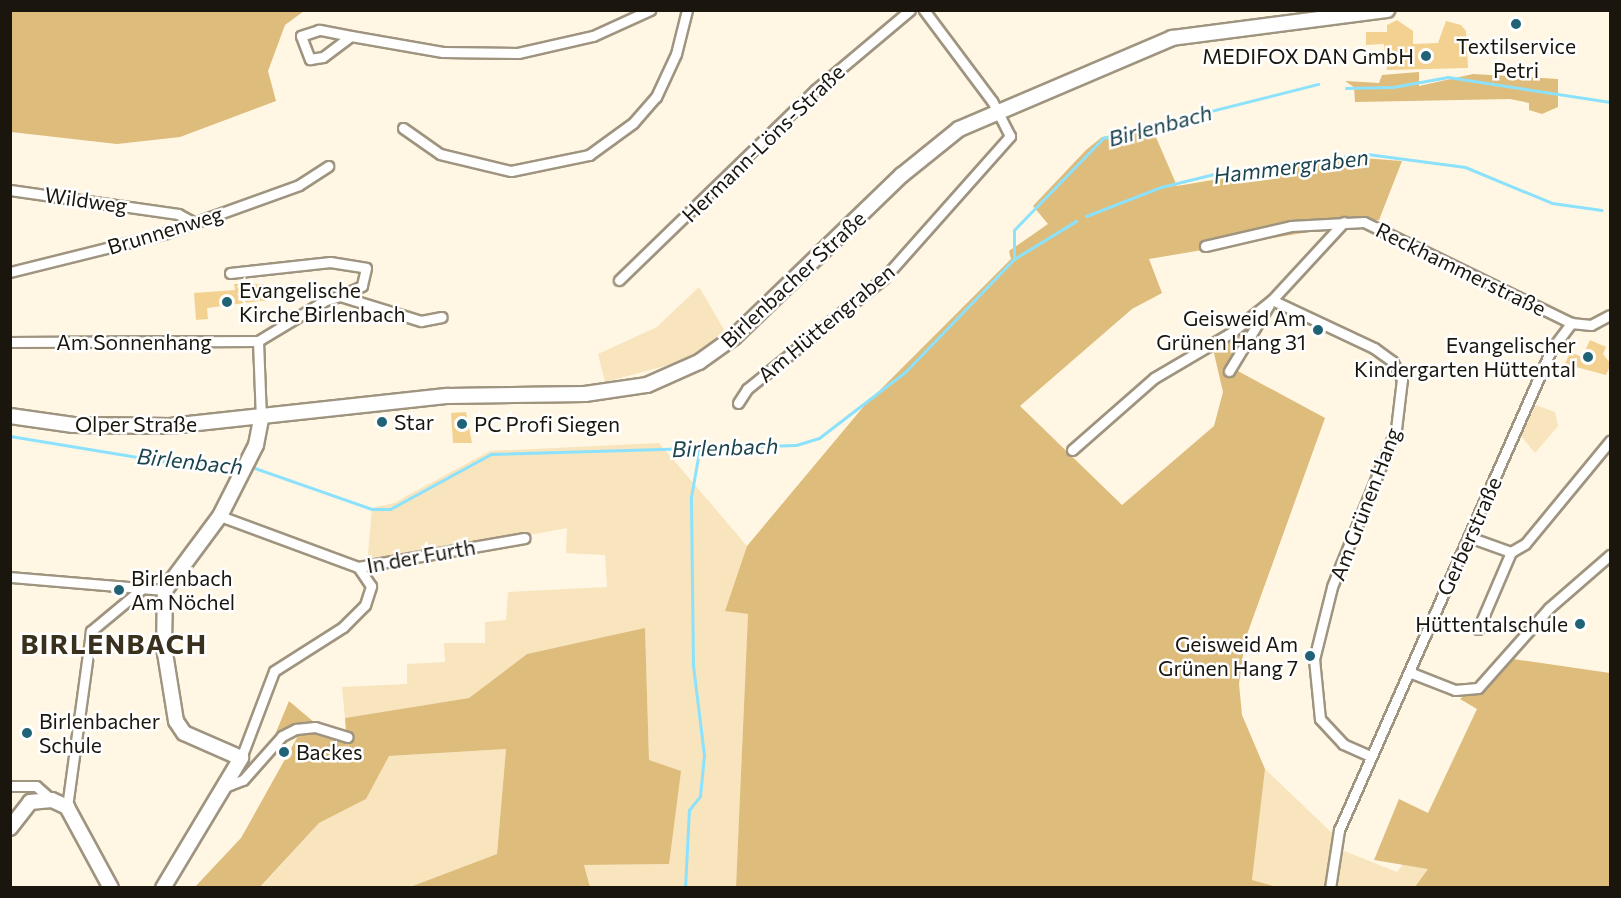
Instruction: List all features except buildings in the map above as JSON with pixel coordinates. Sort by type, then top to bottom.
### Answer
[{"type":"main road","name":"Birlenbacher Straße","points":[[261,419],[448,396],[612,392],[665,378],[735,337],[930,150],[997,111],[1172,38],[1387,10]]},
{"type":"main road","name":"Olper Straße","points":[[10,416],[121,428],[261,419]]},
{"type":"main road","points":[[163,888],[241,759],[184,733],[176,721],[164,647],[165,590],[220,516],[245,466],[261,419]]},
{"type":"main road","points":[[10,828],[23,807],[52,800],[67,807],[111,888]]},
{"type":"street","points":[[351,36],[310,59],[301,36],[319,30],[452,52],[518,53],[593,36],[650,10]]},
{"type":"street","points":[[402,128],[440,154],[511,171],[589,155],[633,123],[656,97],[676,54],[687,10]]},
{"type":"street","name":"Hermann-Löns-Straße","points":[[619,280],[814,90],[910,10]]},
{"type":"street","points":[[924,10],[997,111]]},
{"type":"street","name":"Am Hüttengraben","points":[[738,403],[747,389],[884,278],[1010,136],[997,111]]},
{"type":"street","points":[[308,166],[315,174]]},
{"type":"street","name":"Brunnenweg","points":[[10,272],[195,223],[299,185],[328,166]]},
{"type":"street","name":"Wildweg","points":[[10,190],[178,214],[195,223]]},
{"type":"street","points":[[1072,450],[1154,378],[1232,332],[1272,300],[1344,222]]},
{"type":"street","name":"Reckhammerstraße","points":[[1205,246],[1275,228],[1364,222],[1571,323],[1591,324],[1611,315]]},
{"type":"street","points":[[230,273],[330,262],[366,268],[362,286],[258,341],[261,419]]},
{"type":"street","points":[[340,296],[421,321],[442,317]]},
{"type":"street","points":[[1229,371],[1272,300]]},
{"type":"street","name":"Am Grünen Hang","points":[[1272,300],[1374,348],[1392,361],[1402,379],[1396,429],[1332,587],[1314,659],[1320,719],[1343,744],[1370,756]]},
{"type":"street","name":"Gerberstraße","points":[[1330,888],[1334,845],[1370,756],[1551,350],[1571,323]]},
{"type":"street","name":"Am Sonnenhang","points":[[10,342],[258,341]]},
{"type":"street","points":[[1478,629],[1511,552],[1544,522],[1610,443]]},
{"type":"street","name":"In der Furth","points":[[220,516],[358,567],[524,538]]},
{"type":"street","points":[[1469,537],[1511,552]]},
{"type":"street","points":[[1409,672],[1455,690],[1478,688],[1550,608],[1611,555]]},
{"type":"street","points":[[241,759],[274,671],[343,627],[365,605],[371,585],[358,567]]},
{"type":"street","points":[[10,577],[165,590]]},
{"type":"street","points":[[67,807],[91,631],[144,587]]},
{"type":"street","points":[[226,786],[243,780],[282,736],[296,729],[315,727],[348,737]]},
{"type":"street","points":[[10,786],[36,786],[52,800]]},
{"type":"shaded area","points":[[10,11],[304,11],[285,25],[268,71],[276,101],[180,137],[117,144],[11,132]]},
{"type":"shaded area","points":[[1419,72],[1419,86],[1473,74],[1558,79],[1558,107],[1542,114],[1529,110],[1529,103],[1510,99],[1355,102],[1354,87],[1345,81],[1379,83],[1382,75]]},
{"type":"shaded area","points":[[1152,128],[1177,186],[1349,157],[1402,161],[1379,220],[1149,259],[1162,293],[1132,309],[1020,406],[1122,505],[1214,426],[1223,392],[1213,349],[1251,313],[1266,322],[1236,370],[1325,418],[1245,640],[1239,684],[1242,715],[1265,769],[1252,880],[1277,887],[736,887],[748,614],[725,611],[747,546],[864,406],[1011,259],[1009,251],[1048,224],[1033,206],[1086,150],[1102,137]]},
{"type":"shaded area","points":[[699,287],[726,333],[680,362],[605,382],[598,354],[657,327]]},
{"type":"shaded area","points":[[1536,405],[1555,412],[1558,426],[1535,453],[1521,436]]},
{"type":"shaded area","points":[[659,443],[747,546],[725,611],[748,614],[736,888],[590,887],[584,865],[669,864],[649,760],[645,629],[527,654],[469,698],[345,718],[342,687],[407,684],[407,664],[445,662],[444,643],[485,643],[485,622],[506,620],[508,592],[607,587],[605,555],[566,553],[567,528],[367,565],[372,508],[394,503],[490,451]]},
{"type":"shaded area","points":[[645,628],[649,760],[681,771],[669,864],[584,865],[590,887],[410,887],[497,854],[506,749],[389,756],[366,799],[319,823],[260,887],[194,888],[241,838],[298,736],[272,742],[289,701],[315,723],[346,732],[345,718],[469,698],[527,654]]},
{"type":"shaded area","points":[[1513,659],[1610,673],[1610,887],[1415,887],[1428,869],[1374,860],[1399,799],[1428,813],[1477,709],[1460,699]]},
{"type":"shaded area","points":[[506,749],[497,854],[410,887],[260,888],[319,823],[366,799],[389,756]]},
{"type":"shaded area","points":[[1265,769],[1333,834],[1324,887],[1277,887],[1252,880]]},
{"type":"shaded area","points":[[1422,840],[1446,859],[1427,887],[1331,888],[1339,849],[1397,872]]},
{"type":"waterway","name":"Birlenbach","points":[[1346,88],[1393,87],[1448,77],[1610,102]]},
{"type":"waterway","name":"Birlenbach","points":[[249,466],[372,509],[390,509],[491,454],[796,445],[819,438],[905,372],[1014,259],[1014,230],[1103,138],[1318,84]]},
{"type":"waterway","name":"Hammergraben","points":[[1086,216],[1161,187],[1222,172],[1367,154],[1465,167],[1552,203],[1602,210]]},
{"type":"waterway","name":"Hammergraben","points":[[1014,259],[1076,221]]},
{"type":"waterway","name":"Birlenbach","points":[[10,436],[180,464],[242,464]]},
{"type":"waterway","points":[[685,888],[689,810],[700,796],[704,755],[693,665],[691,497],[700,446]]},
{"type":"place","name":"Textilservice Petri","points":[[1516,24]]},
{"type":"place","name":"MEDIFOX DAN GmbH","points":[[1426,56]]},
{"type":"place","name":"Evangelische Kirche Birlenbach","points":[[227,302]]},
{"type":"place","name":"Geisweid Am Grünen Hang 31","points":[[1318,330]]},
{"type":"place","name":"Evangelischer Kindergarten Hüttental","points":[[1588,357]]},
{"type":"place","name":"Star","points":[[382,422]]},
{"type":"place","name":"PC Profi Siegen","points":[[462,424]]},
{"type":"place","name":"Birlenbach Am Nöchel","points":[[119,590]]},
{"type":"place","name":"Hüttentalschule","points":[[1580,624]]},
{"type":"place","name":"Geisweid Am Grünen Hang 7","points":[[1310,656]]},
{"type":"place","name":"Birlenbacher Schule","points":[[27,733]]},
{"type":"place","name":"Backes","points":[[284,752]]},
{"type":"district","name":"BIRLENBACH","points":[[114,644]]}]
